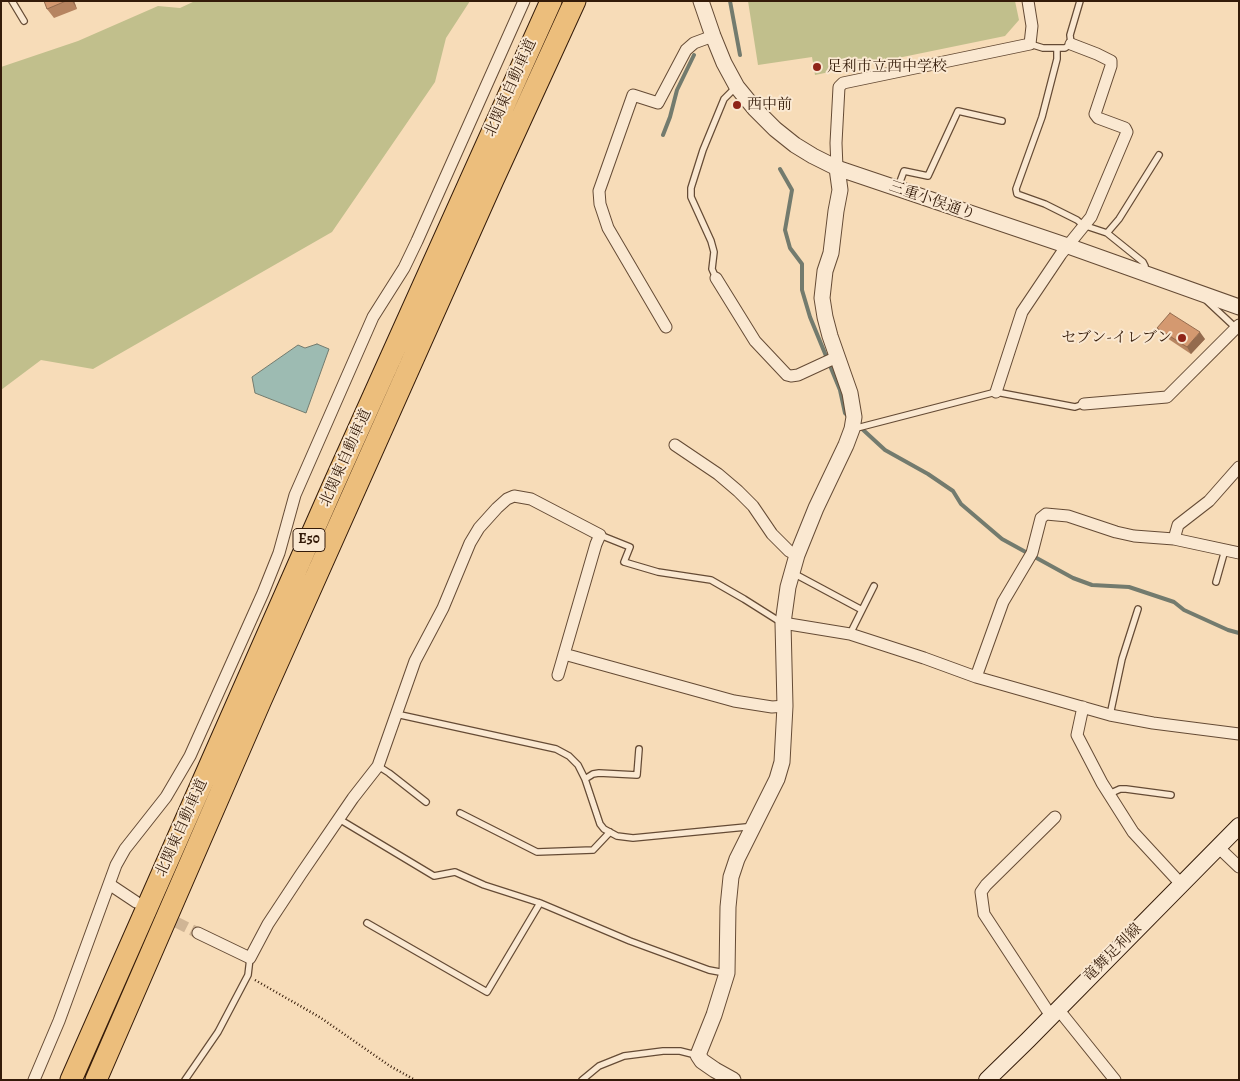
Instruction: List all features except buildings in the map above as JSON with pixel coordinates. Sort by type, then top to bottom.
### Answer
[{"type":"highway","name":"北関東自動車道","points":[[71,1080],[341,468],[551,1]]},
{"type":"highway","name":"北関東自動車道","points":[[96,1080],[265,691],[575,1]]},
{"type":"main road","name":"竜舞足利線","points":[[986,1080],[1239,826]]},
{"type":"street","points":[[34,1080],[60,1021],[116,865],[125,849],[166,797],[190,756],[279,553],[294,495],[373,317],[404,268],[417,241],[524,1]]},
{"type":"street","name":"三重小俣通り","points":[[701,1],[724,63],[737,87],[755,109],[776,129],[807,152],[838,168],[1068,246],[1239,307]]},
{"type":"street","points":[[733,1080],[702,1061],[698,1055],[714,1015],[727,973],[728,907],[731,877],[737,859],[777,779],[783,749],[785,706],[783,624],[791,572],[816,508],[852,429],[853,405],[825,317],[822,298],[840,190],[836,143],[839,87],[843,83],[1030,44],[1032,26],[1028,1]]},
{"type":"street","points":[[666,326],[608,228],[600,204],[600,191],[633,95],[658,103],[686,50],[694,43],[713,36]]},
{"type":"street","points":[[996,392],[1022,312],[1090,217],[1127,132],[1125,128],[1098,118],[1095,114],[1111,62],[1098,54],[1071,44]]},
{"type":"street","points":[[716,278],[747,330],[787,375],[798,375],[837,357]]},
{"type":"street","points":[[1084,404],[1167,397],[1238,328]]},
{"type":"street","points":[[675,445],[718,474],[738,491],[753,506],[772,534],[789,551],[797,555]]},
{"type":"street","points":[[1174,539],[1178,525],[1210,501],[1239,467]]},
{"type":"street","points":[[198,933],[250,958],[268,924],[339,819],[378,766],[415,660],[443,608],[470,543],[497,508],[507,499],[514,496],[531,499],[600,535],[558,675]]},
{"type":"street","points":[[976,677],[1003,602],[1032,553],[1041,518],[1046,514],[1068,516],[1134,536],[1174,539],[1239,553]]},
{"type":"street","points":[[783,624],[850,634],[976,677],[1110,714],[1153,723],[1239,734]]},
{"type":"street","points":[[564,654],[734,701],[772,707],[785,706]]},
{"type":"street","points":[[1083,707],[1077,735],[1109,794],[1133,832],[1181,884]]},
{"type":"street","points":[[1055,817],[986,885],[981,892],[981,903],[984,914],[1054,1013],[1115,1080]]},
{"type":"street","points":[[1218,847],[1239,867]]},
{"type":"street","points":[[109,884],[136,902]]},
{"type":"lane","points":[[12,1],[24,21]]},
{"type":"lane","points":[[1030,44],[1042,48],[1065,48],[1071,44],[1070,36],[1080,1]]},
{"type":"lane","points":[[1057,48],[1057,59],[1042,117],[1016,189],[1017,194],[1045,204],[1083,225],[1107,234],[1143,262],[1146,266],[1145,274]]},
{"type":"lane","points":[[716,278],[712,268],[714,252],[711,241],[691,197],[691,188],[702,150],[724,99],[737,87]]},
{"type":"lane","points":[[897,189],[904,172],[928,176],[958,111],[1002,121]]},
{"type":"lane","points":[[1107,234],[1119,219],[1159,155]]},
{"type":"lane","points":[[1200,294],[1238,328]]},
{"type":"lane","points":[[852,429],[996,392],[1076,407],[1084,404]]},
{"type":"lane","points":[[600,535],[630,547],[624,562],[658,572],[711,580],[744,598],[783,624]]},
{"type":"lane","points":[[1216,582],[1225,549]]},
{"type":"lane","points":[[791,572],[862,610]]},
{"type":"lane","points":[[850,634],[874,586]]},
{"type":"lane","points":[[1110,714],[1122,659],[1138,609]]},
{"type":"lane","points":[[396,714],[556,749],[569,756],[578,765],[585,779],[600,824],[604,829],[617,836],[633,838],[752,828]]},
{"type":"lane","points":[[585,779],[599,773],[637,775],[639,749]]},
{"type":"lane","points":[[378,766],[389,772],[426,802]]},
{"type":"lane","points":[[1109,794],[1120,789],[1126,789],[1171,795]]},
{"type":"lane","points":[[460,813],[537,852],[593,850],[610,832]]},
{"type":"lane","points":[[339,819],[434,876],[455,872],[484,885],[540,903],[630,941],[709,970],[727,973]]},
{"type":"lane","points":[[367,923],[487,992],[540,903]]},
{"type":"lane","points":[[185,1080],[218,1032],[248,976],[250,958]]},
{"type":"lane","points":[[582,1080],[599,1066],[624,1056],[663,1051],[680,1051],[698,1055]]},
{"type":"path","points":[[248,976],[320,1018],[390,1066],[415,1080]]},
{"type":"shaded area","points":[[195,1],[470,1],[446,38],[435,82],[332,232],[93,369],[41,360],[1,390],[1,67],[78,41],[158,6],[180,8]]},
{"type":"shaded area","name":"足利市立西中学校","points":[[748,1],[1015,1],[1019,20],[1005,36],[815,75],[812,57],[758,65]]},
{"type":"water","points":[[317,344],[329,349],[306,413],[255,393],[252,377],[298,345],[305,348]]},
{"type":"waterway","points":[[730,1],[740,55]]},
{"type":"waterway","points":[[663,135],[677,90],[694,55]]},
{"type":"waterway","points":[[780,169],[792,190],[785,230],[790,248],[802,264],[802,290],[810,317],[840,390],[845,413],[848,416]]},
{"type":"waterway","points":[[860,427],[885,450],[928,474],[953,491],[961,504],[1002,539],[1073,578],[1092,585],[1129,587],[1174,602],[1184,610],[1239,633]]},
{"type":"tunnel","points":[[162,915],[198,933]]},
{"type":"place","name":"足利市立西中学校","points":[[817,67]]},
{"type":"place","name":"西中前","points":[[737,105]]},
{"type":"place","name":"セブン-イレブン","points":[[1182,338]]}]
